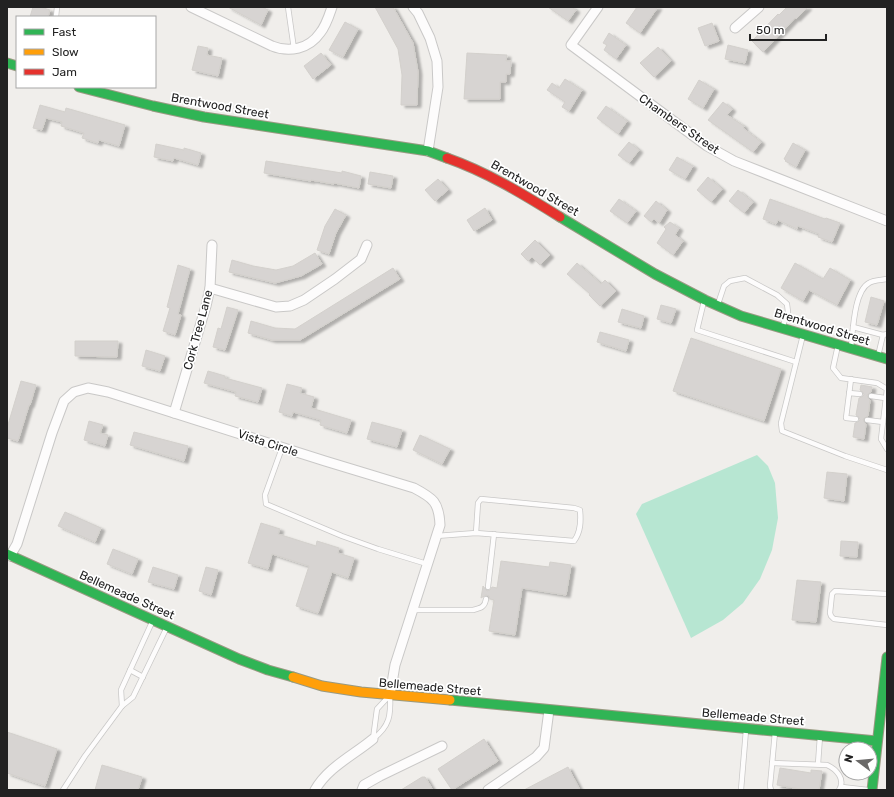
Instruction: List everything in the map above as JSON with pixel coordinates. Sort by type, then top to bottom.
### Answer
[{"type":"main road","name":"Brentwood Street","points":[[83,88],[153,106],[204,116],[428,151],[468,165],[500,180],[654,274],[717,306],[741,316],[887,359]]},
{"type":"main road","name":"Bellemeade Street","points":[[8,557],[239,659],[268,670],[322,686],[390,695],[877,741]]},
{"type":"main road","points":[[877,741],[887,657]]},
{"type":"street","points":[[191,7],[282,50],[305,46],[314,40],[320,34],[332,7]]},
{"type":"street","points":[[413,7],[418,13],[430,38],[437,61],[438,87],[428,151]]},
{"type":"street","name":"Chambers Street","points":[[598,7],[571,45],[707,146],[734,161],[887,221]]},
{"type":"street","points":[[735,28],[759,7]]},
{"type":"street","name":"Cork Tree Lane","points":[[174,413],[206,306],[210,288],[212,245]]},
{"type":"street","points":[[210,288],[276,307],[290,306],[310,296],[335,279],[360,259],[367,245]]},
{"type":"street","name":"Vista Circle","points":[[8,557],[17,544],[52,433],[64,401],[74,392],[88,388],[108,392],[282,448],[414,488],[427,495],[434,501],[439,512],[440,525],[395,665],[390,695]]},
{"type":"street","points":[[488,790],[536,757],[544,748],[549,710]]},
{"type":"street","points":[[315,790],[321,780],[337,766],[361,750],[373,739]]},
{"type":"street","points":[[362,790],[364,785],[380,776],[442,746]]},
{"type":"lane","points":[[288,7],[294,49]]},
{"type":"lane","points":[[717,306],[724,286],[730,281],[745,278],[777,295],[787,304],[788,312],[782,328]]},
{"type":"lane","points":[[850,349],[855,313],[860,292],[868,283],[887,279]]},
{"type":"lane","points":[[705,300],[697,330],[796,362]]},
{"type":"lane","points":[[853,327],[885,334],[878,356]]},
{"type":"lane","points":[[803,335],[781,423],[782,431],[845,456],[887,470]]},
{"type":"lane","points":[[838,345],[833,368],[841,378],[877,383],[886,389],[881,439],[887,449]]},
{"type":"lane","points":[[851,379],[846,418],[856,419]]},
{"type":"lane","points":[[849,393],[860,394]]},
{"type":"lane","points":[[871,396],[885,398]]},
{"type":"lane","points":[[867,420],[883,422]]},
{"type":"lane","points":[[282,448],[265,496],[266,504],[378,550],[427,564]]},
{"type":"lane","points":[[436,536],[476,533],[574,541],[578,536],[581,524],[580,510],[574,508],[481,499],[478,503],[476,533]]},
{"type":"lane","points":[[488,587],[494,534]]},
{"type":"lane","points":[[887,594],[835,591],[832,594],[830,613],[834,619],[887,625]]},
{"type":"lane","points":[[413,610],[473,610],[481,608],[485,604],[486,599]]},
{"type":"lane","points":[[122,706],[121,690],[153,620]]},
{"type":"lane","points":[[63,790],[85,756],[122,706],[133,696],[168,627]]},
{"type":"lane","points":[[130,670],[143,677]]},
{"type":"lane","points":[[373,739],[377,709],[390,695]]},
{"type":"lane","points":[[373,739],[386,726],[390,709],[390,695]]},
{"type":"lane","points":[[740,790],[746,729]]},
{"type":"lane","points":[[771,790],[770,786],[775,732]]},
{"type":"lane","points":[[818,764],[820,736]]},
{"type":"lane","points":[[772,763],[827,765],[835,768],[841,778],[841,788],[868,790]]},
{"type":"green space","points":[[757,455],[768,466],[775,483],[778,518],[772,550],[760,579],[743,603],[723,620],[691,638],[636,514],[642,504]]},
{"type":"building","points":[[33,7],[40,7],[50,10],[48,16],[30,16]]},
{"type":"building","points":[[228,7],[262,7],[268,10],[261,25]]},
{"type":"building","points":[[375,7],[393,7],[413,43],[418,72],[417,105],[401,105],[402,75],[398,49]]},
{"type":"building","points":[[548,7],[572,7],[576,10],[568,21]]},
{"type":"building","points":[[637,7],[658,7],[640,33],[626,23]]},
{"type":"building","points":[[787,7],[808,7],[796,19],[795,18],[763,52],[752,41],[778,14],[779,15]]},
{"type":"building","points":[[345,22],[358,29],[343,57],[329,50]]},
{"type":"building","points":[[712,23],[719,41],[705,46],[698,28]]},
{"type":"building","points":[[609,33],[626,45],[616,59],[604,50],[607,45],[603,43]]},
{"type":"building","points":[[728,45],[748,50],[745,63],[725,59]]},
{"type":"building","points":[[198,46],[208,48],[207,55],[222,58],[218,76],[192,70]]},
{"type":"building","points":[[658,47],[671,61],[654,77],[640,63]]},
{"type":"building","points":[[321,53],[331,65],[313,79],[304,66]]},
{"type":"building","points":[[467,53],[507,55],[506,61],[511,61],[510,74],[506,74],[506,82],[500,82],[500,99],[464,99]]},
{"type":"building","points":[[565,79],[582,90],[569,111],[562,107],[565,102],[547,90],[552,83],[559,88]]},
{"type":"building","points":[[699,80],[714,89],[703,108],[688,99]]},
{"type":"building","points":[[723,102],[732,109],[727,115],[744,126],[743,128],[761,142],[753,152],[708,120]]},
{"type":"building","points":[[40,105],[65,112],[66,108],[125,125],[119,146],[99,140],[98,143],[82,138],[84,133],[61,126],[62,122],[46,118],[42,130],[33,128]]},
{"type":"building","points":[[606,106],[627,121],[618,134],[597,118]]},
{"type":"building","points":[[629,142],[639,150],[629,163],[618,155]]},
{"type":"building","points":[[793,143],[805,150],[796,167],[784,159]]},
{"type":"building","points":[[156,144],[184,150],[184,148],[201,153],[198,165],[174,158],[173,161],[154,157]]},
{"type":"building","points":[[677,157],[693,166],[685,179],[669,170]]},
{"type":"building","points":[[266,161],[342,173],[342,171],[361,176],[359,188],[264,173]]},
{"type":"building","points":[[370,172],[393,176],[391,188],[368,184]]},
{"type":"building","points":[[708,177],[722,189],[711,202],[697,190]]},
{"type":"building","points":[[438,179],[448,190],[435,201],[425,190]]},
{"type":"building","points":[[738,190],[753,202],[744,213],[729,201]]},
{"type":"building","points":[[619,199],[636,211],[627,223],[610,211]]},
{"type":"building","points":[[770,199],[840,223],[832,242],[818,237],[819,234],[798,226],[797,229],[778,220],[776,224],[763,219]]},
{"type":"building","points":[[656,201],[667,210],[659,223],[654,219],[651,222],[644,216]]},
{"type":"building","points":[[485,208],[492,220],[474,231],[467,220]]},
{"type":"building","points":[[335,209],[346,215],[336,233],[329,254],[317,250],[325,226]]},
{"type":"building","points":[[670,222],[679,228],[675,235],[683,241],[673,255],[657,243],[666,229],[664,227]]},
{"type":"building","points":[[535,240],[550,255],[540,265],[532,257],[528,261],[521,254]]},
{"type":"building","points":[[315,253],[322,264],[301,276],[275,283],[229,272],[232,260],[276,270],[293,266]]},
{"type":"building","points":[[577,263],[601,284],[605,280],[616,291],[600,306],[589,295],[590,294],[567,274]]},
{"type":"building","points":[[795,263],[823,279],[830,268],[850,280],[837,305],[809,290],[803,301],[781,288]]},
{"type":"building","points":[[178,265],[190,269],[178,314],[181,315],[175,335],[163,331],[170,308],[167,307]]},
{"type":"building","points":[[393,268],[400,279],[300,340],[272,340],[248,333],[251,321],[275,328],[295,329]]},
{"type":"building","points":[[871,297],[884,301],[877,325],[865,322]]},
{"type":"building","points":[[661,305],[676,309],[671,323],[657,319]]},
{"type":"building","points":[[227,307],[238,310],[225,350],[213,347],[218,328],[221,329]]},
{"type":"building","points":[[622,309],[644,316],[641,328],[618,322]]},
{"type":"building","points":[[600,332],[629,340],[626,351],[597,342]]},
{"type":"building","points":[[691,338],[781,369],[764,421],[673,391]]},
{"type":"building","points":[[75,341],[118,341],[117,357],[75,356]]},
{"type":"building","points":[[146,350],[165,356],[160,371],[142,366]]},
{"type":"building","points":[[208,371],[225,376],[225,378],[262,388],[258,402],[235,396],[236,392],[204,383]]},
{"type":"building","points":[[21,381],[36,385],[18,441],[7,438],[7,428]]},
{"type":"building","points":[[287,384],[302,388],[300,393],[314,397],[311,408],[351,420],[347,433],[320,425],[321,420],[293,412],[292,416],[279,412]]},
{"type":"building","points":[[861,385],[872,387],[871,392],[867,395],[870,400],[868,416],[863,419],[866,424],[864,439],[853,437],[855,423],[860,420],[856,415],[859,398],[864,395],[860,390]]},
{"type":"building","points":[[89,421],[103,425],[100,433],[108,435],[105,446],[84,440]]},
{"type":"building","points":[[372,422],[402,430],[397,447],[367,439]]},
{"type":"building","points":[[134,432],[188,446],[184,461],[130,445]]},
{"type":"building","points":[[420,435],[450,449],[442,464],[413,450]]},
{"type":"building","points":[[827,472],[847,474],[844,501],[824,498]]},
{"type":"building","points":[[65,512],[101,528],[95,542],[58,526]]},
{"type":"building","points":[[261,523],[280,529],[278,534],[316,546],[317,541],[339,548],[338,553],[354,558],[348,578],[332,572],[318,613],[296,606],[309,566],[272,554],[268,569],[248,563]]},
{"type":"building","points":[[841,541],[858,542],[857,557],[840,556]]},
{"type":"building","points":[[113,549],[138,559],[132,574],[107,564]]},
{"type":"building","points":[[501,561],[549,567],[550,562],[571,565],[566,595],[522,588],[515,635],[489,631],[494,600],[490,599],[489,596],[486,595],[481,598],[483,586],[487,591],[492,587],[497,588]]},
{"type":"building","points":[[153,567],[178,575],[174,589],[148,582]]},
{"type":"building","points":[[206,567],[218,570],[211,595],[199,591]]},
{"type":"building","points":[[797,580],[821,582],[816,622],[792,620]]},
{"type":"building","points":[[7,732],[57,749],[45,786],[7,773]]},
{"type":"building","points":[[484,739],[498,761],[452,790],[438,769]]},
{"type":"building","points":[[102,765],[142,777],[138,790],[95,790]]},
{"type":"building","points":[[568,767],[580,790],[524,790]]},
{"type":"building","points":[[780,768],[811,773],[811,770],[822,771],[819,790],[806,790],[777,785]]},
{"type":"building","points":[[422,777],[425,777],[433,790],[401,790]]},
{"type":"traffic: fast","points":[[7,63],[16,66]]},
{"type":"traffic: fast","points":[[83,88],[204,117],[428,151],[447,158]]},
{"type":"traffic: fast","points":[[560,217],[655,274],[705,300],[741,316],[887,359]]},
{"type":"traffic: fast","points":[[7,554],[239,659],[268,670],[293,677]]},
{"type":"traffic: fast","points":[[872,790],[887,657]]},
{"type":"traffic: fast","points":[[450,700],[877,741]]},
{"type":"traffic: slow","points":[[293,677],[322,686],[361,692],[450,700]]},
{"type":"traffic: jam","points":[[447,158],[491,177],[560,217]]}]
